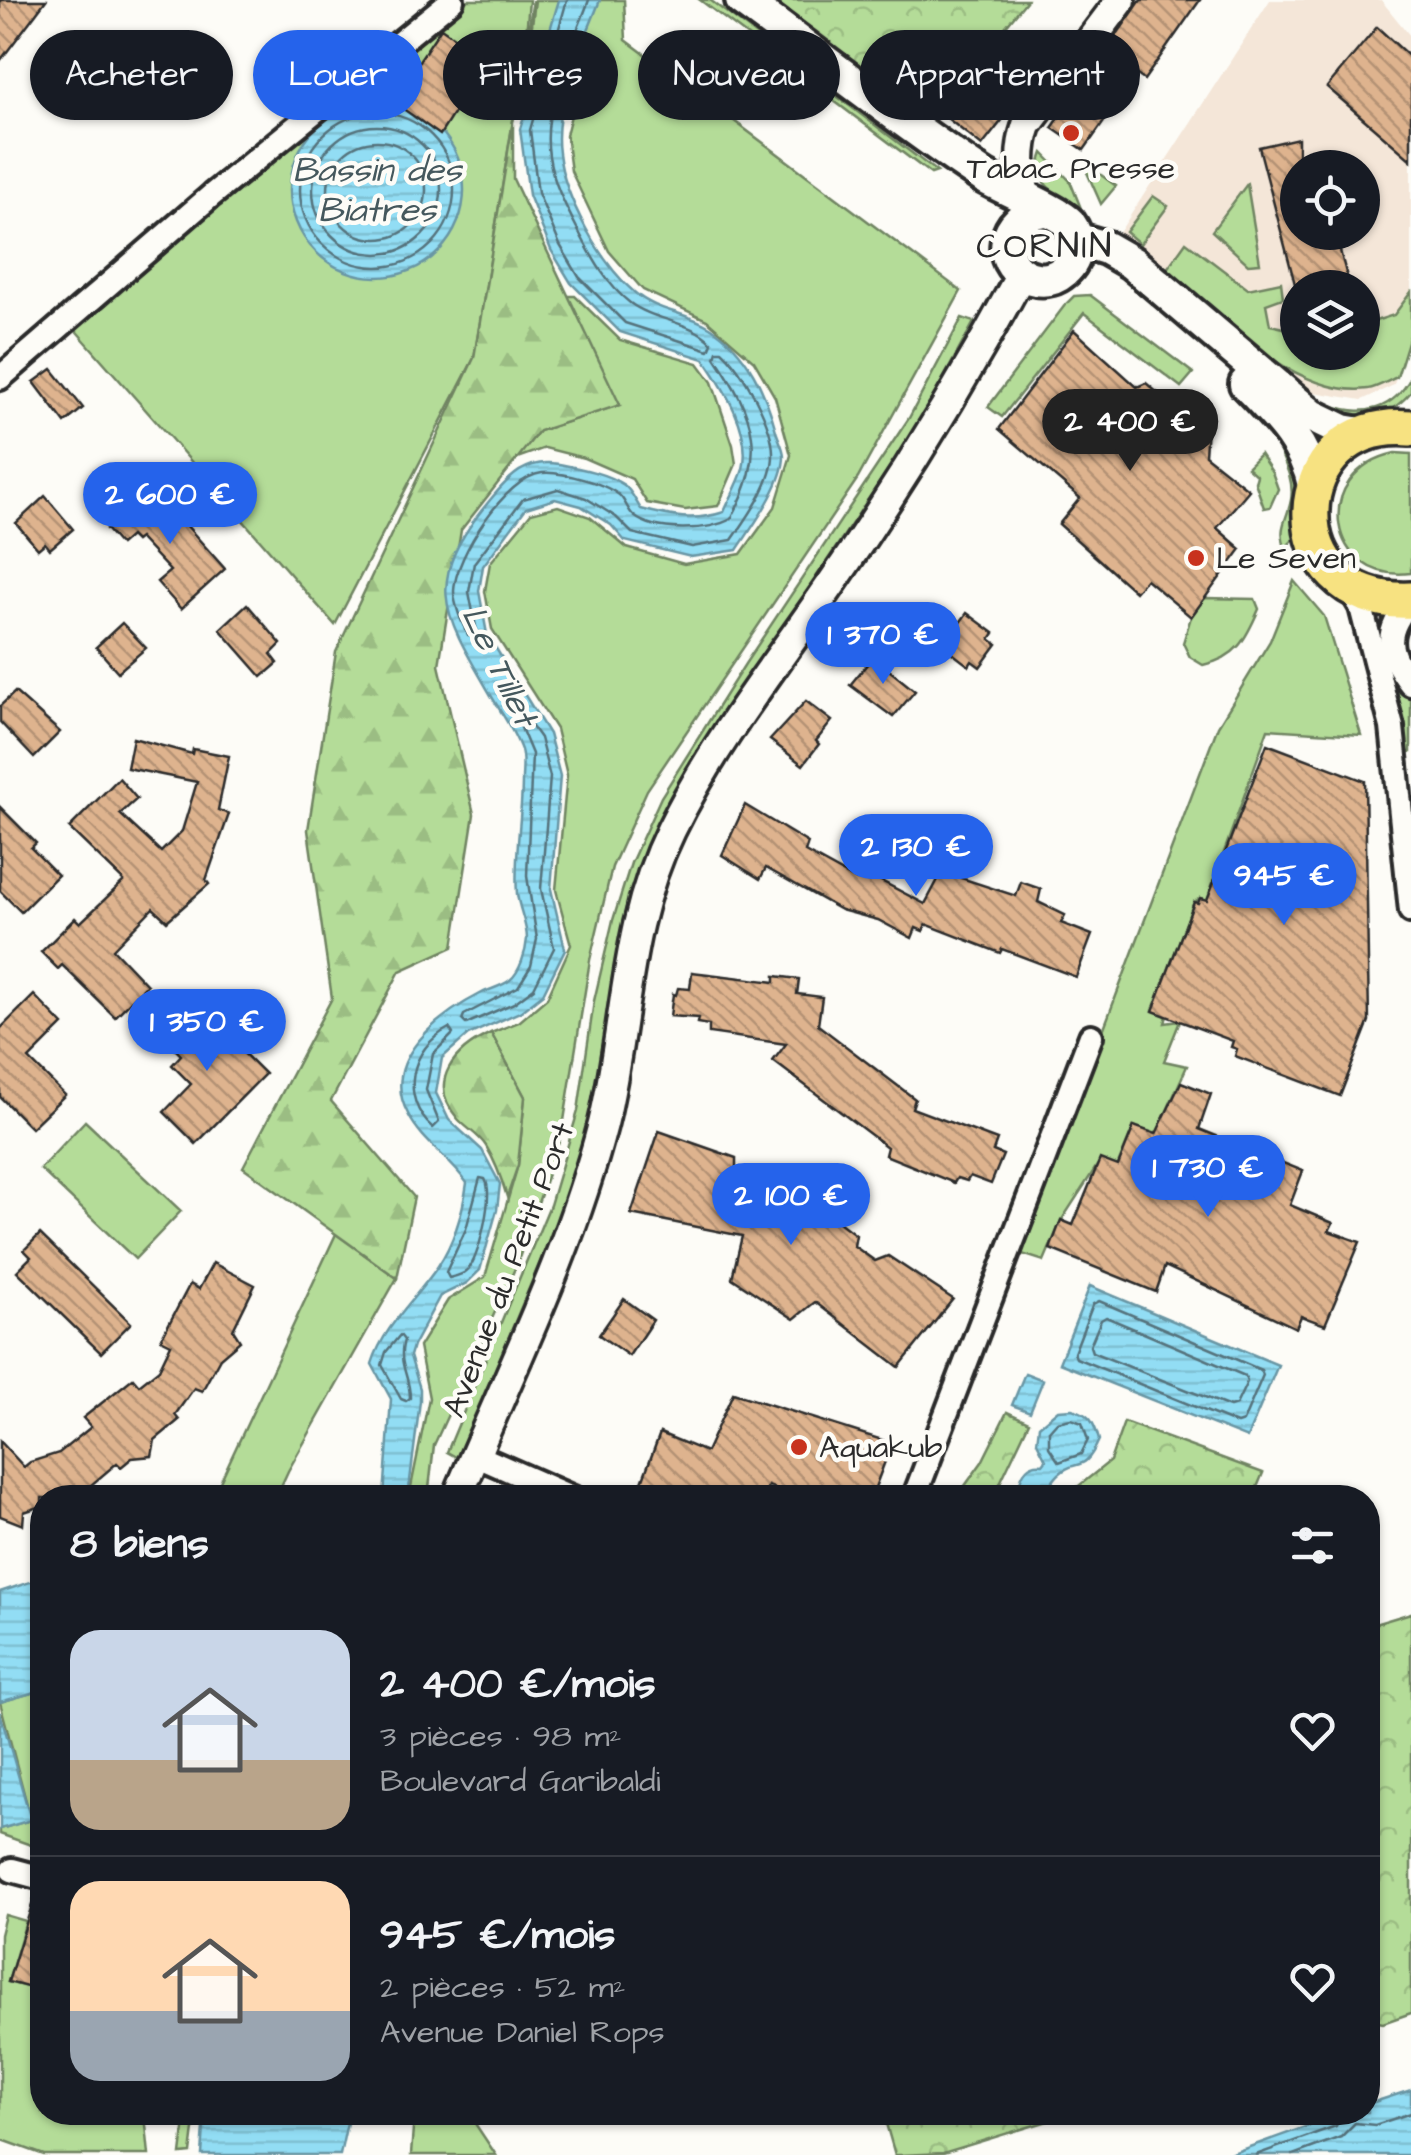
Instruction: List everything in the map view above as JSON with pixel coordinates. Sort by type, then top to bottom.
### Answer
[{"type":"main road","points":[[742,0],[982,175],[1066,219],[1072,254],[1059,275],[1040,280],[1022,274],[1009,257],[1008,236],[982,175]]},
{"type":"main road","points":[[1008,236],[1018,219],[1036,205]]},
{"type":"main road","points":[[1072,254],[1106,248],[1132,262],[1312,416],[1361,434]]},
{"type":"main road","points":[[1072,254],[1116,276],[1228,368],[1294,435],[1310,466],[1314,485]]},
{"type":"main road","points":[[1410,426],[1377,429],[1342,446],[1325,464],[1310,504],[1314,542],[1322,560],[1350,588],[1369,597],[1411,600]]},
{"type":"street","points":[[0,378],[212,195],[452,0]]},
{"type":"street","points":[[1036,205],[1020,179],[1021,142],[1027,125],[1121,0]]},
{"type":"street","name":"Avenue du Petit Port","points":[[462,1485],[541,1300],[590,1170],[604,1120],[634,931],[648,883],[671,830],[722,743],[940,419],[1022,274]]},
{"type":"street","points":[[1350,588],[1360,608],[1392,727],[1411,911]]},
{"type":"street","points":[[1411,600],[1390,631],[1391,652],[1411,684]]},
{"type":"street","points":[[919,1485],[1091,1036]]},
{"type":"street","points":[[474,1455],[543,1485]]},
{"type":"street","points":[[12,1870],[30,1875]]},
{"type":"shaded area","points":[[1270,0],[1381,0],[1411,37],[1411,328],[1394,385],[1362,400],[1302,390],[1117,236]]},
{"type":"green space","points":[[468,0],[529,0],[526,30],[443,30],[443,120],[513,120],[474,358],[335,625],[71,325],[321,120],[423,120],[423,37]]},
{"type":"green space","points":[[535,0],[624,0],[626,40],[638,49],[638,120],[733,120],[961,291],[858,478],[647,790],[612,867],[590,960],[562,1133],[517,1264],[434,1445],[429,1485],[411,1485],[429,1398],[419,1347],[448,1300],[485,1277],[518,1165],[525,1097],[491,1033],[519,1022],[547,998],[571,945],[556,890],[567,775],[556,729],[492,629],[485,591],[490,563],[531,513],[558,506],[590,517],[627,548],[684,564],[741,554],[775,507],[791,455],[775,397],[754,361],[707,320],[643,290],[609,251],[571,171],[566,135],[570,120],[618,120],[618,30],[531,30]]},
{"type":"green space","points":[[700,0],[710,0],[750,30],[740,30]]},
{"type":"green space","points":[[766,0],[1027,0],[1003,30],[860,30],[860,70],[840,55],[840,30],[806,30]]},
{"type":"green space","points":[[840,99],[860,114],[860,120],[868,120],[937,172],[931,174],[840,105]]},
{"type":"green space","points":[[513,120],[513,179],[620,405],[539,431],[461,530],[439,665],[474,814],[453,947],[400,971],[331,1101],[414,1197],[397,1278],[243,1167],[332,998],[308,830],[336,652],[474,358]]},
{"type":"green space","points":[[1043,153],[1070,181],[1082,211],[1044,181],[1040,174]]},
{"type":"green space","points":[[1082,161],[1116,186],[1101,204]]},
{"type":"green space","points":[[1247,184],[1260,263],[1248,264],[1212,231]]},
{"type":"green space","points":[[1153,196],[1168,206],[1140,244],[1126,232]]},
{"type":"green space","points":[[1186,242],[1248,289],[1280,282],[1280,299],[1266,304],[1270,325],[1280,327],[1280,363],[1231,330],[1164,273]]},
{"type":"green space","points":[[1411,292],[1411,332],[1397,377],[1371,388],[1341,389],[1292,370],[1380,370],[1380,320],[1394,315]]},
{"type":"green space","points":[[1090,295],[1193,373],[1181,387],[1084,313],[1002,417],[988,407],[1065,305],[1074,296]]},
{"type":"green space","points":[[567,296],[575,296],[620,340],[698,363],[712,382],[736,464],[718,506],[685,510],[647,503],[632,479],[584,458],[545,448],[517,458],[539,431],[619,405]]},
{"type":"green space","points":[[962,318],[974,322],[919,423],[726,712],[659,822],[628,896],[591,1111],[566,1200],[458,1458],[447,1452],[550,1205],[578,1111],[594,1001],[631,863],[661,797],[909,418]]},
{"type":"green space","points":[[1411,377],[1411,392],[1384,413],[1353,417],[1330,413],[1331,405],[1355,411],[1377,408],[1396,397]]},
{"type":"green space","points":[[1287,447],[1300,492],[1300,533],[1285,548],[1283,529],[1292,488],[1280,452]]},
{"type":"green space","points":[[1395,453],[1411,454],[1411,573],[1383,572],[1361,562],[1346,545],[1339,524],[1340,502],[1349,481],[1368,464]]},
{"type":"green space","points":[[1260,454],[1278,489],[1270,507],[1264,508],[1255,482],[1257,476],[1247,467]]},
{"type":"green space","points":[[1294,581],[1324,616],[1361,735],[1268,729],[1207,900],[1200,898],[1194,902],[1153,1010],[1167,1016],[1165,1023],[1180,1021],[1164,1061],[1187,1066],[1156,1135],[1134,1126],[1117,1167],[1100,1161],[1061,1221],[1044,1261],[1019,1253],[1218,726],[1270,641]]},
{"type":"green space","points":[[1204,598],[1255,599],[1259,609],[1239,646],[1224,658],[1203,665],[1190,657],[1183,643],[1191,617]]},
{"type":"green space","points":[[1403,687],[1411,699],[1411,752],[1402,752],[1394,691]]},
{"type":"green space","points":[[491,1033],[525,1097],[518,1165],[507,1197],[486,1146],[458,1119],[444,1092],[445,1079],[456,1057]]},
{"type":"green space","points":[[85,1121],[181,1211],[135,1259],[40,1169]]},
{"type":"green space","points":[[336,1234],[397,1278],[282,1485],[219,1485]]},
{"type":"green space","points":[[1007,1412],[1029,1422],[1002,1485],[966,1485]]},
{"type":"green space","points":[[1124,1422],[1263,1473],[1258,1485],[1080,1485],[1110,1461]]},
{"type":"green space","points":[[1411,1613],[1411,2013],[1383,2023],[1380,2022],[1380,1622]]},
{"type":"green space","points":[[30,1693],[30,1816],[0,1702]]},
{"type":"green space","points":[[30,1820],[30,1845],[0,1834],[0,1829]]},
{"type":"green space","points":[[5,1915],[26,1921],[8,1982],[30,1988],[30,2125],[146,2125],[149,2155],[44,2155],[0,2139],[0,1935]]},
{"type":"green space","points":[[185,2125],[194,2125],[191,2153],[181,2154]]},
{"type":"green space","points":[[413,2125],[476,2125],[496,2155],[411,2155]]},
{"type":"green space","points":[[887,2125],[1035,2125],[943,2153],[895,2155]]},
{"type":"water","points":[[559,0],[600,0],[588,30],[550,30]]},
{"type":"water","name":"Bassin des Biatres","points":[[423,117],[439,128],[449,142],[462,173],[462,207],[449,238],[425,262],[394,275],[360,275],[329,262],[305,238],[292,207],[290,190],[297,157],[315,128],[326,120],[423,120]]},
{"type":"water","name":"Le Tillet","points":[[523,120],[559,120],[562,170],[576,209],[597,247],[622,280],[642,298],[710,327],[735,348],[761,388],[782,448],[783,467],[773,492],[737,550],[691,557],[625,541],[611,525],[581,506],[555,499],[526,508],[483,566],[479,591],[487,634],[549,734],[560,776],[551,889],[565,949],[543,994],[520,1012],[468,1035],[442,1058],[436,1093],[449,1120],[482,1150],[500,1184],[497,1210],[480,1270],[467,1283],[440,1296],[413,1346],[410,1356],[420,1401],[410,1485],[385,1485],[391,1399],[372,1364],[392,1325],[444,1257],[457,1226],[467,1183],[414,1124],[401,1094],[401,1075],[407,1058],[432,1027],[465,1002],[514,976],[527,939],[516,880],[522,754],[452,620],[447,577],[454,554],[490,500],[511,477],[528,467],[559,464],[601,474],[627,487],[641,509],[692,518],[724,512],[745,455],[734,411],[704,359],[620,332],[571,283],[551,250],[529,195],[520,129]]},
{"type":"water","points":[[1090,1286],[1278,1365],[1247,1438],[1059,1363]]},
{"type":"water","points":[[1025,1373],[1043,1380],[1030,1412],[1012,1405]]},
{"type":"water","points":[[1058,1410],[1083,1413],[1099,1440],[1089,1458],[1065,1469],[1050,1485],[1019,1485],[1026,1469],[1046,1460],[1037,1442],[1039,1426]]},
{"type":"water","points":[[30,1582],[30,1693],[0,1702],[0,1592]]},
{"type":"water","points":[[0,1712],[30,1820],[0,1829]]},
{"type":"water","points":[[1411,2090],[1411,2155],[1227,2155],[1311,2125],[1380,2125],[1380,2100]]},
{"type":"water","points":[[204,2125],[346,2125],[340,2155],[202,2155]]},
{"type":"building","points":[[0,0],[46,0],[0,61]]},
{"type":"building","points":[[1141,0],[1200,0],[1144,80],[1140,77],[1140,30],[1120,30]]},
{"type":"building","points":[[1377,27],[1411,58],[1411,160],[1327,87]]},
{"type":"building","points":[[441,28],[444,30],[443,120],[449,120],[440,135],[419,120],[423,120],[423,55]]},
{"type":"building","points":[[950,120],[1002,120],[982,146]]},
{"type":"building","points":[[1058,120],[1105,120],[1084,150],[1052,128]]},
{"type":"building","points":[[1298,138],[1298,150],[1280,150],[1280,227],[1259,147]]},
{"type":"building","points":[[1286,250],[1340,250],[1345,270],[1291,270]]},
{"type":"building","points":[[1074,330],[1137,387],[1146,383],[1178,410],[1182,404],[1207,427],[1205,455],[1249,490],[1217,528],[1241,549],[1191,617],[1146,579],[1135,592],[1059,524],[1080,498],[999,429]]},
{"type":"building","points":[[52,369],[83,408],[65,423],[34,382]]},
{"type":"building","points":[[155,490],[225,569],[181,609],[157,582],[170,571],[139,538],[135,541],[130,536],[120,545],[106,529]]},
{"type":"building","points":[[45,496],[73,529],[50,549],[45,543],[38,549],[16,523]]},
{"type":"building","points":[[247,604],[281,644],[271,654],[278,663],[262,677],[220,629]]},
{"type":"building","points":[[967,613],[994,633],[990,639],[997,644],[980,667],[972,661],[969,666],[943,646]]},
{"type":"building","points":[[122,623],[146,648],[118,672],[96,647]]},
{"type":"building","points":[[873,657],[915,691],[893,717],[850,685]]},
{"type":"building","points":[[15,692],[60,732],[34,758],[0,722],[0,706]]},
{"type":"building","points":[[806,701],[832,721],[803,765],[770,740]]},
{"type":"building","points":[[133,738],[192,754],[193,749],[229,756],[218,810],[229,814],[206,880],[209,884],[167,921],[153,908],[113,949],[147,985],[115,1017],[62,965],[58,969],[41,952],[75,918],[80,923],[124,881],[69,828],[119,778],[137,799],[120,814],[161,852],[182,831],[197,782],[127,768]]},
{"type":"building","points":[[1267,744],[1365,781],[1369,1021],[1340,1096],[1235,1056],[1233,1041],[1153,1011],[1194,902],[1198,903],[1200,898],[1207,900]]},
{"type":"building","points":[[745,805],[808,843],[805,852],[856,880],[862,871],[925,904],[948,861],[966,866],[961,878],[1016,896],[1021,882],[1041,889],[1038,902],[1065,915],[1061,923],[1092,935],[1076,977],[926,924],[923,931],[916,928],[912,938],[878,920],[841,910],[766,868],[760,879],[722,855]]},
{"type":"building","points":[[0,807],[36,843],[31,848],[58,875],[21,912],[0,891]]},
{"type":"building","points":[[692,972],[775,982],[775,976],[799,979],[797,994],[822,997],[818,1025],[915,1099],[912,1108],[997,1140],[993,1151],[1003,1155],[991,1184],[970,1176],[967,1181],[957,1178],[954,1183],[885,1155],[887,1147],[773,1061],[786,1044],[709,1033],[709,1025],[697,1023],[698,1018],[670,1016],[673,994],[678,988],[690,989]]},
{"type":"building","points":[[34,995],[63,1025],[29,1059],[65,1095],[31,1128],[0,1097],[0,1029]]},
{"type":"building","points":[[195,1005],[265,1074],[196,1144],[164,1112],[191,1084],[172,1065],[181,1055],[163,1037]]},
{"type":"building","points":[[1181,1082],[1211,1094],[1199,1129],[1303,1171],[1290,1205],[1333,1223],[1329,1231],[1360,1242],[1325,1325],[1301,1316],[1296,1328],[1165,1266],[1156,1292],[1050,1249],[1061,1220],[1073,1225],[1100,1159],[1118,1166],[1134,1126],[1156,1134]]},
{"type":"building","points":[[659,1131],[736,1158],[736,1209],[772,1171],[856,1235],[854,1246],[875,1261],[888,1256],[953,1299],[899,1367],[815,1302],[794,1319],[732,1278],[742,1236],[631,1214]]},
{"type":"building","points":[[40,1234],[131,1323],[101,1353],[17,1271],[31,1257],[24,1250]]},
{"type":"building","points":[[213,1263],[255,1285],[233,1330],[240,1341],[220,1358],[202,1391],[194,1388],[175,1415],[179,1420],[155,1440],[152,1456],[132,1458],[121,1467],[117,1463],[91,1485],[30,1485],[30,1510],[24,1512],[23,1525],[0,1516],[0,1441],[24,1467],[59,1453],[91,1427],[83,1418],[133,1378],[139,1385],[159,1369],[171,1344],[161,1339],[190,1284],[199,1289]]},
{"type":"building","points":[[624,1299],[653,1320],[629,1356],[599,1335]]},
{"type":"building","name":"Aquakub","points":[[733,1393],[892,1443],[876,1485],[641,1485],[660,1433],[706,1452]]},
{"type":"building","points":[[30,1911],[30,1988],[8,1982]]},
{"type":"place","name":"Tabac Presse","points":[[1071,133]]},
{"type":"place","name":"Le Seven","points":[[1196,558]]},
{"type":"place","name":"Aquakub","points":[[799,1447]]},
{"type":"district","name":"CORNIN","points":[[1045,246]]}]
